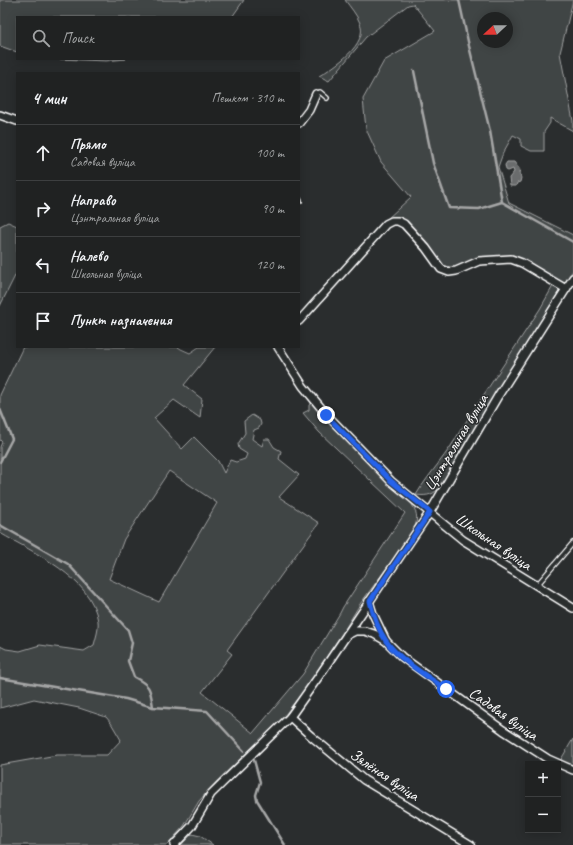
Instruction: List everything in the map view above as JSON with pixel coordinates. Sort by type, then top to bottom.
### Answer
[{"type":"street","points":[[300,122],[309,110],[316,94]]},
{"type":"street","points":[[0,114],[16,120]]},
{"type":"street","points":[[300,320],[386,224],[392,221],[398,221],[404,224],[426,248],[441,269],[449,272],[456,271],[479,261],[511,259],[522,263],[566,289]]},
{"type":"street","name":"Цэнтральная вуліца","points":[[174,845],[192,826],[211,794],[290,717],[430,512],[498,396],[572,281]]},
{"type":"street","name":"Школьная вуліца","points":[[279,348],[303,386],[326,415],[391,481],[462,540],[573,608]]},
{"type":"street","name":"Садовая вуліца","points":[[370,601],[373,614],[386,642]]},
{"type":"street","name":"Садовая вуліца","points":[[347,635],[355,631],[365,631],[374,634],[386,642],[402,657],[503,730],[548,759],[573,770]]},
{"type":"street","name":"Зялёная вуліца","points":[[290,717],[364,780],[471,845]]},
{"type":"lane","points":[[316,94],[320,92],[327,98]]},
{"type":"lane","points":[[536,586],[573,543]]},
{"type":"shaded area","points":[[0,0],[244,0],[233,16],[16,16],[16,52],[0,46]]},
{"type":"shaded area","points":[[345,0],[573,0],[560,53],[573,121],[573,131],[550,118],[550,123],[544,132],[544,151],[531,151],[521,146],[521,139],[513,135],[503,153],[498,167],[509,203],[573,235],[573,270],[565,284],[562,284],[511,257],[449,269],[442,266],[398,218],[387,219],[411,197],[381,162],[366,129],[363,99],[384,61],[435,31],[413,4],[408,5],[366,37],[329,81],[319,76],[341,61],[355,47],[360,39],[360,23]]},
{"type":"shaded area","points":[[82,60],[116,60],[106,61]]},
{"type":"shaded area","points":[[507,162],[514,162],[520,170],[520,182],[517,183],[516,186],[510,186],[509,178],[514,172],[513,169],[508,171],[506,170],[505,165]]},
{"type":"shaded area","points":[[8,222],[16,226],[16,274],[0,306],[0,226]]},
{"type":"shaded area","points":[[556,285],[560,288],[560,290],[494,396],[443,484],[431,494],[416,495],[450,448],[540,309],[553,286]]},
{"type":"shaded area","points":[[23,348],[180,348],[190,353],[198,348],[214,348],[184,385],[202,399],[200,418],[174,400],[154,418],[182,449],[194,437],[218,461],[224,473],[230,460],[236,462],[245,459],[247,454],[239,449],[238,444],[245,433],[244,421],[252,415],[260,420],[261,424],[259,428],[254,430],[252,439],[262,446],[264,439],[269,439],[274,447],[281,451],[279,459],[299,475],[279,497],[319,523],[227,650],[232,654],[202,692],[253,733],[303,674],[343,607],[405,513],[319,432],[303,413],[309,410],[309,405],[312,403],[368,464],[412,504],[416,511],[415,527],[412,534],[360,604],[308,685],[281,720],[217,781],[199,801],[184,826],[167,845],[0,845],[0,765],[57,755],[107,755],[121,740],[106,717],[79,708],[34,699],[0,708],[0,646],[6,649],[20,651],[40,645],[84,651],[94,645],[98,621],[93,605],[85,592],[73,579],[44,558],[0,533],[0,447],[2,442],[0,440],[0,395]],"holes":[[[169,471],[217,503],[159,602],[109,579],[124,539]]]},
{"type":"shaded area","points":[[573,739],[573,767],[560,761]]},
{"type":"shaded area","points":[[192,834],[200,836],[213,845],[181,845]]},
{"type":"waterway","points":[[459,0],[490,131],[502,202],[573,242]]},
{"type":"waterway","points":[[414,71],[433,163],[449,208],[479,209],[502,202]]},
{"type":"waterway","points":[[0,409],[12,439],[0,462]]},
{"type":"waterway","points":[[0,525],[68,564],[128,630],[132,643],[128,661],[134,677],[147,685],[149,688],[153,707]]},
{"type":"waterway","points":[[0,678],[126,699],[153,707],[207,711],[244,751]]},
{"type":"waterway","points":[[254,760],[260,782],[256,795],[257,800],[285,845]]},
{"type":"route","points":[[326,415],[391,481],[430,512],[370,601],[373,614],[386,642],[402,657],[446,689]]}]
